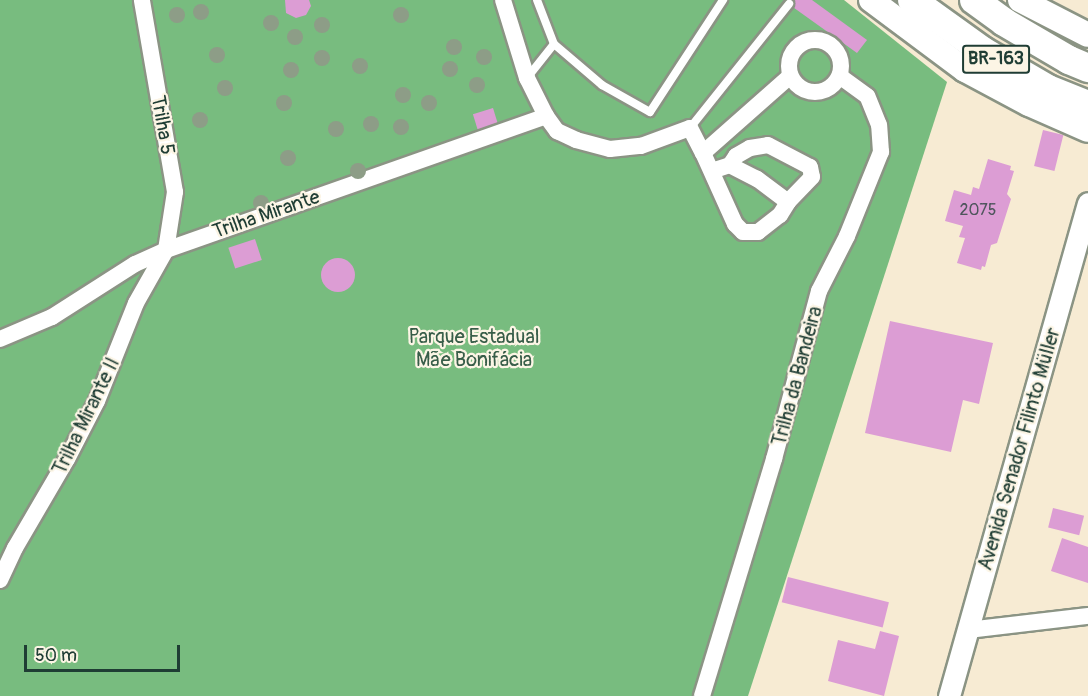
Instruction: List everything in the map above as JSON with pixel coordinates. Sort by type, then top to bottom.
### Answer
[{"type":"highway","name":"BR-163","points":[[912,0],[983,51],[1048,89],[1088,105]]},
{"type":"highway","name":"BR-163","points":[[974,0],[1004,22],[1069,60],[1088,68]]},
{"type":"main road","points":[[871,0],[965,70],[1029,104],[1088,130]]},
{"type":"main road","points":[[1020,0],[1088,35]]},
{"type":"street","name":"Trilha 5","points":[[142,0],[175,192],[166,249]]},
{"type":"street","points":[[503,0],[527,78],[546,116],[557,130],[576,140],[610,149],[641,146],[690,128],[704,153],[735,224],[743,232],[758,232],[780,215],[788,202],[812,177],[810,167],[768,144],[750,148],[736,156],[730,165],[712,171]]},
{"type":"street","points":[[813,40],[825,42],[835,49],[840,59],[839,76],[827,90],[816,93],[804,91],[795,84],[790,76],[788,62],[793,51],[802,43],[813,40]]},
{"type":"street","points":[[704,153],[790,76]]},
{"type":"street","name":"Trilha da Bandeira","points":[[702,696],[774,459],[819,291],[847,236],[882,152],[879,125],[867,96],[839,76]]},
{"type":"street","name":"Trilha Mirante","points":[[0,339],[52,317],[135,264],[166,249],[546,116]]},
{"type":"street","points":[[730,165],[757,179],[788,202]]},
{"type":"street","name":"Avenida Senador Filinto Müller","points":[[949,696],[1088,203]]},
{"type":"street","name":"Trilha Mirante II","points":[[0,579],[97,401],[136,303],[166,249]]},
{"type":"street","points":[[968,630],[1088,616]]},
{"type":"lane","points":[[537,0],[555,44],[602,85],[650,112],[723,0]]},
{"type":"lane","points":[[690,128],[789,4]]},
{"type":"lane","points":[[527,78],[555,44]]},
{"type":"green space","name":"Parque Estadual Mãe Bonifácia","points":[[0,0],[844,0],[947,82],[748,696],[0,696]]},
{"type":"building","points":[[285,0],[309,0],[311,6],[306,15],[296,18],[286,13]]},
{"type":"building","points":[[783,0],[812,0],[867,40],[857,53]]},
{"type":"building","points":[[493,108],[499,128],[479,134],[473,114]]},
{"type":"building","points":[[1043,130],[1063,135],[1054,171],[1034,166]]},
{"type":"building","points":[[988,159],[1011,166],[1010,170],[1014,171],[1007,194],[1011,199],[997,243],[991,245],[985,267],[982,266],[981,270],[957,263],[965,238],[959,237],[963,226],[945,221],[954,190],[971,195],[973,187],[979,189]]},
{"type":"building","points":[[255,239],[262,260],[235,269],[228,248]]},
{"type":"building","points":[[338,258],[350,263],[355,275],[350,287],[338,292],[326,287],[321,275],[326,263]]},
{"type":"building","points":[[890,321],[993,343],[979,404],[963,400],[951,452],[865,433]]},
{"type":"building","points":[[1053,508],[1084,516],[1079,535],[1048,527]]},
{"type":"building","points":[[1062,538],[1088,547],[1088,583],[1051,571]]},
{"type":"building","points":[[788,577],[889,602],[883,627],[782,602]]},
{"type":"building","points":[[880,631],[899,636],[884,696],[828,681],[838,640],[875,649]]}]
